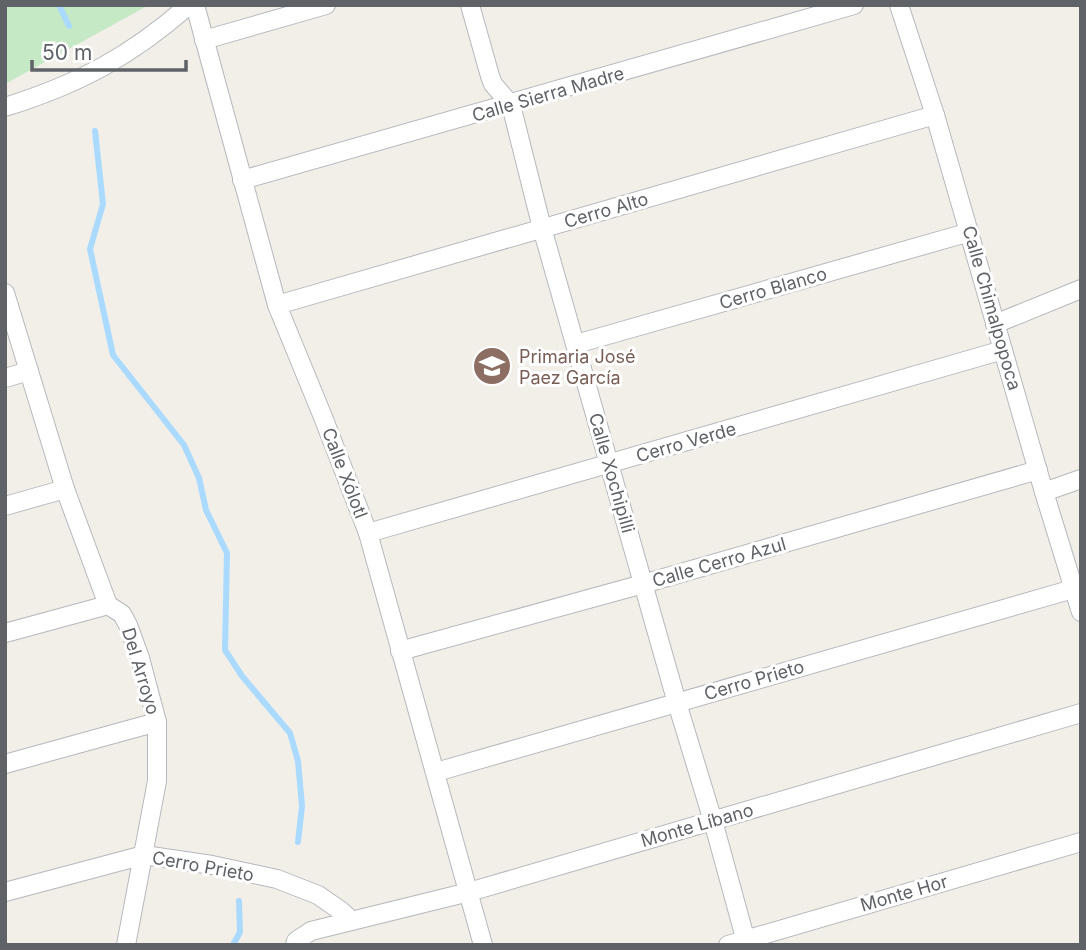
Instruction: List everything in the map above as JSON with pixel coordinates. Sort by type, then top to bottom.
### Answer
[{"type":"street","name":"Calle Xólotl","points":[[192,5],[277,305],[368,533],[483,945]]},
{"type":"street","points":[[5,107],[42,96],[80,80],[143,42],[192,5]]},
{"type":"street","points":[[204,40],[326,5]]},
{"type":"street","name":"Calle Xochipilli","points":[[470,5],[493,84],[510,105],[542,228],[713,821],[740,943]]},
{"type":"street","name":"Calle Sierra Madre","points":[[242,180],[854,5]]},
{"type":"street","name":"Calle Chimalpopoca","points":[[900,5],[970,232],[1081,612]]},
{"type":"street","name":"Cerro Alto","points":[[277,305],[935,115]]},
{"type":"street","name":"Cerro Blanco","points":[[576,344],[970,232]]},
{"type":"street","points":[[995,324],[1081,289]]},
{"type":"street","name":"Del Arroyo","points":[[5,293],[65,489],[108,605],[122,614],[128,625],[157,722],[157,781],[126,945]]},
{"type":"street","name":"Cerro Verde","points":[[368,533],[1003,350]]},
{"type":"street","points":[[5,378],[29,371]]},
{"type":"street","name":"Calle Cerro Azul","points":[[400,651],[1038,470]]},
{"type":"street","points":[[1044,492],[1081,479]]},
{"type":"street","points":[[5,506],[65,489]]},
{"type":"street","name":"Cerro Prieto","points":[[436,772],[1073,589]]},
{"type":"street","points":[[5,633],[108,605]]},
{"type":"street","name":"Monte Líbano","points":[[295,945],[296,941],[312,931],[469,892],[1081,713]]},
{"type":"street","points":[[5,764],[157,722]]},
{"type":"street","name":"Monte Hor","points":[[740,943],[1081,842]]},
{"type":"street","name":"Cerro Prieto","points":[[5,892],[144,855],[212,865],[277,879],[318,895],[352,921]]},
{"type":"green space","points":[[5,5],[149,5],[5,84]]},
{"type":"waterway","points":[[59,5],[69,26]]},
{"type":"waterway","points":[[95,131],[103,204],[90,249],[113,355],[184,445],[199,478],[206,510],[227,553],[225,650],[242,676],[290,733],[298,761],[302,806],[298,842]]},
{"type":"waterway","points":[[233,945],[240,932],[239,901]]},
{"type":"place","name":"Primaria José Paez García","points":[[492,366]]}]
